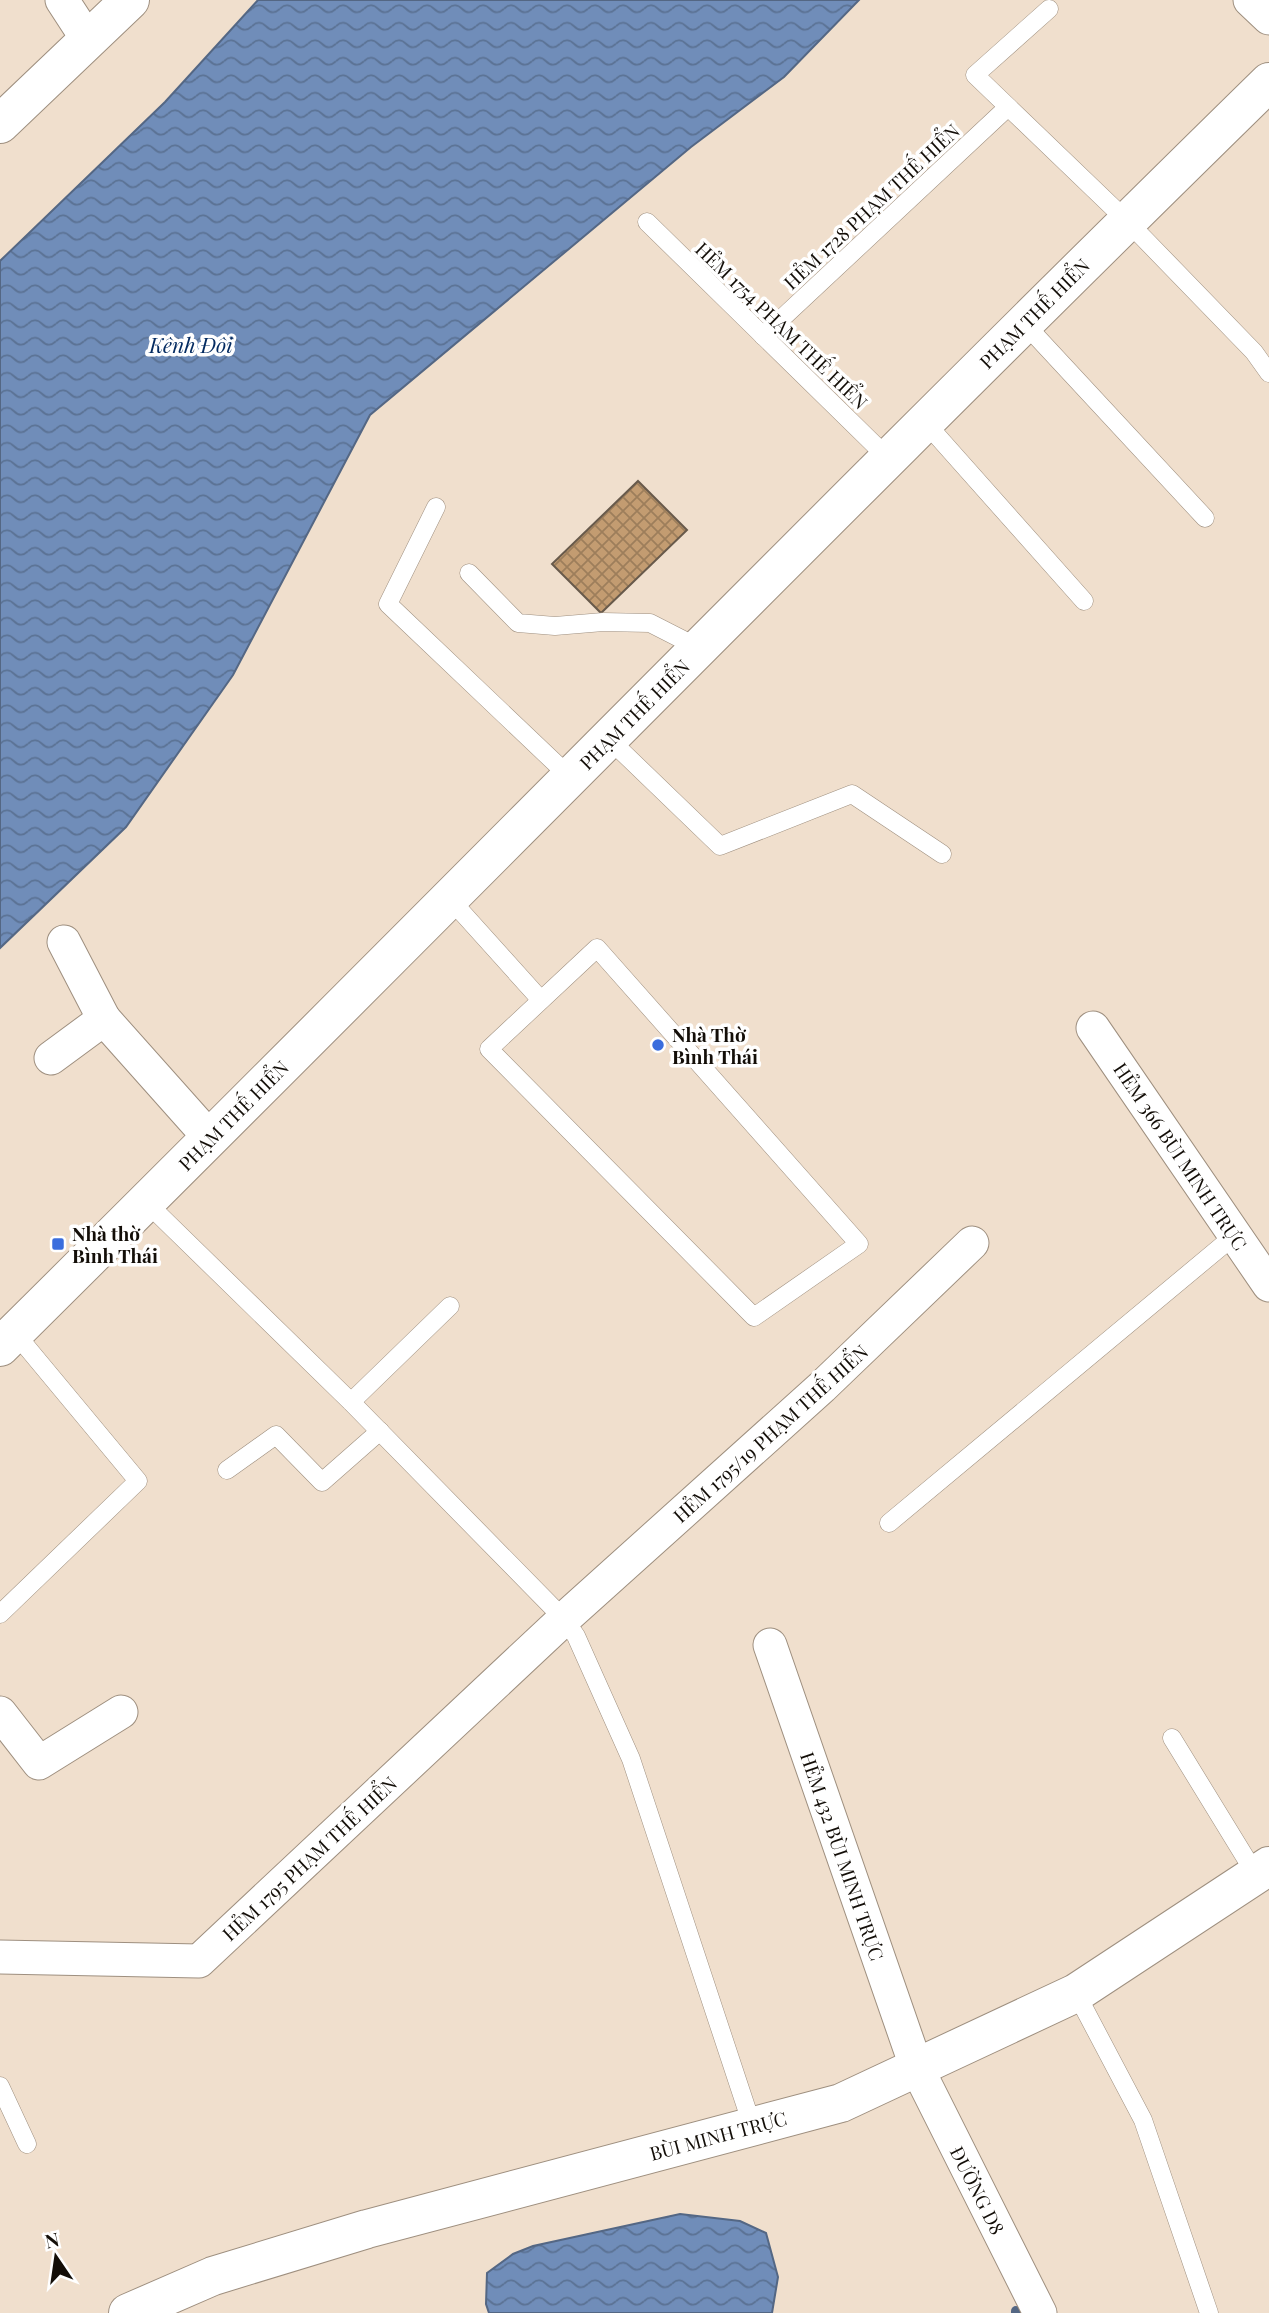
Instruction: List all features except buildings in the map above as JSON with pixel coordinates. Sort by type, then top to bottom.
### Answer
[{"type":"main road","points":[[3,115],[130,0]]},
{"type":"main road","name":"PHẠM THẾ HIỂN","points":[[7,1340],[610,740],[924,421],[1269,82]]},
{"type":"main road","name":"BÙI MINH TRỰC","points":[[128,2313],[213,2276],[354,2232],[841,2103],[1076,1993],[1262,1871]]},
{"type":"street","points":[[62,0],[88,40]]},
{"type":"street","points":[[1250,0],[1269,18]]},
{"type":"street","points":[[64,942],[104,1019],[210,1138]]},
{"type":"street","points":[[51,1058],[104,1019]]},
{"type":"street","name":"HẺM 366 BÙI MINH TRỰC","points":[[1093,1028],[1269,1285]]},
{"type":"street","name":"HẺM 1795/19 PHẠM THẾ HIỂN","points":[[564,1619],[822,1387],[972,1243]]},
{"type":"street","name":"HẺM 1795 PHẠM THẾ HIỂN","points":[[0,1957],[199,1961],[564,1619]]},
{"type":"street","name":"HẺM 432 BÙI MINH TRỰC","points":[[770,1646],[916,2066]]},
{"type":"street","points":[[0,1713],[39,1763],[121,1712]]},
{"type":"street","name":"ĐƯỜNG D8","points":[[916,2066],[1040,2313]]},
{"type":"lane","points":[[1049,9],[975,75],[1127,221],[1254,352],[1269,373]]},
{"type":"lane","name":"HẺM 1728 PHẠM THẾ HIỂN","points":[[763,336],[1008,107]]},
{"type":"lane","name":"HẺM 1754 PHẠM THẾ HIỂN","points":[[647,222],[888,458]]},
{"type":"lane","points":[[1024,323],[1205,518]]},
{"type":"lane","points":[[924,421],[1084,601]]},
{"type":"lane","points":[[436,507],[388,604],[571,778]]},
{"type":"lane","points":[[469,573],[518,623],[555,626],[603,622],[649,623],[699,648]]},
{"type":"lane","points":[[610,740],[720,846],[852,794],[942,854]]},
{"type":"lane","points":[[450,900],[540,999]]},
{"type":"lane","points":[[597,948],[859,1244],[754,1317],[489,1049],[540,999],[597,948]]},
{"type":"lane","points":[[146,1202],[351,1402],[564,1619],[576,1636],[631,1759],[752,2125]]},
{"type":"lane","points":[[889,1523],[1236,1235]]},
{"type":"lane","points":[[351,1402],[450,1306]]},
{"type":"lane","points":[[0,1614],[138,1481],[7,1340]]},
{"type":"lane","points":[[227,1470],[276,1435],[322,1482],[380,1432]]},
{"type":"lane","points":[[1172,1738],[1262,1871]]},
{"type":"lane","points":[[1076,1993],[1143,2120],[1209,2313]]},
{"type":"lane","points":[[0,2086],[27,2144]]},
{"type":"water","name":"Kênh Đôi","points":[[258,0],[859,0],[784,77],[691,147],[370,415],[233,675],[126,827],[0,948],[0,261],[165,102]]},
{"type":"water","points":[[680,2214],[740,2221],[766,2233],[778,2277],[772,2313],[489,2313],[486,2304],[487,2273],[513,2254],[533,2246]]},
{"type":"place","name":"Nhà Thờ Bình Thái","points":[[658,1045]]},
{"type":"place","name":"Nhà thờ Bình Thái","points":[[58,1244]]}]
